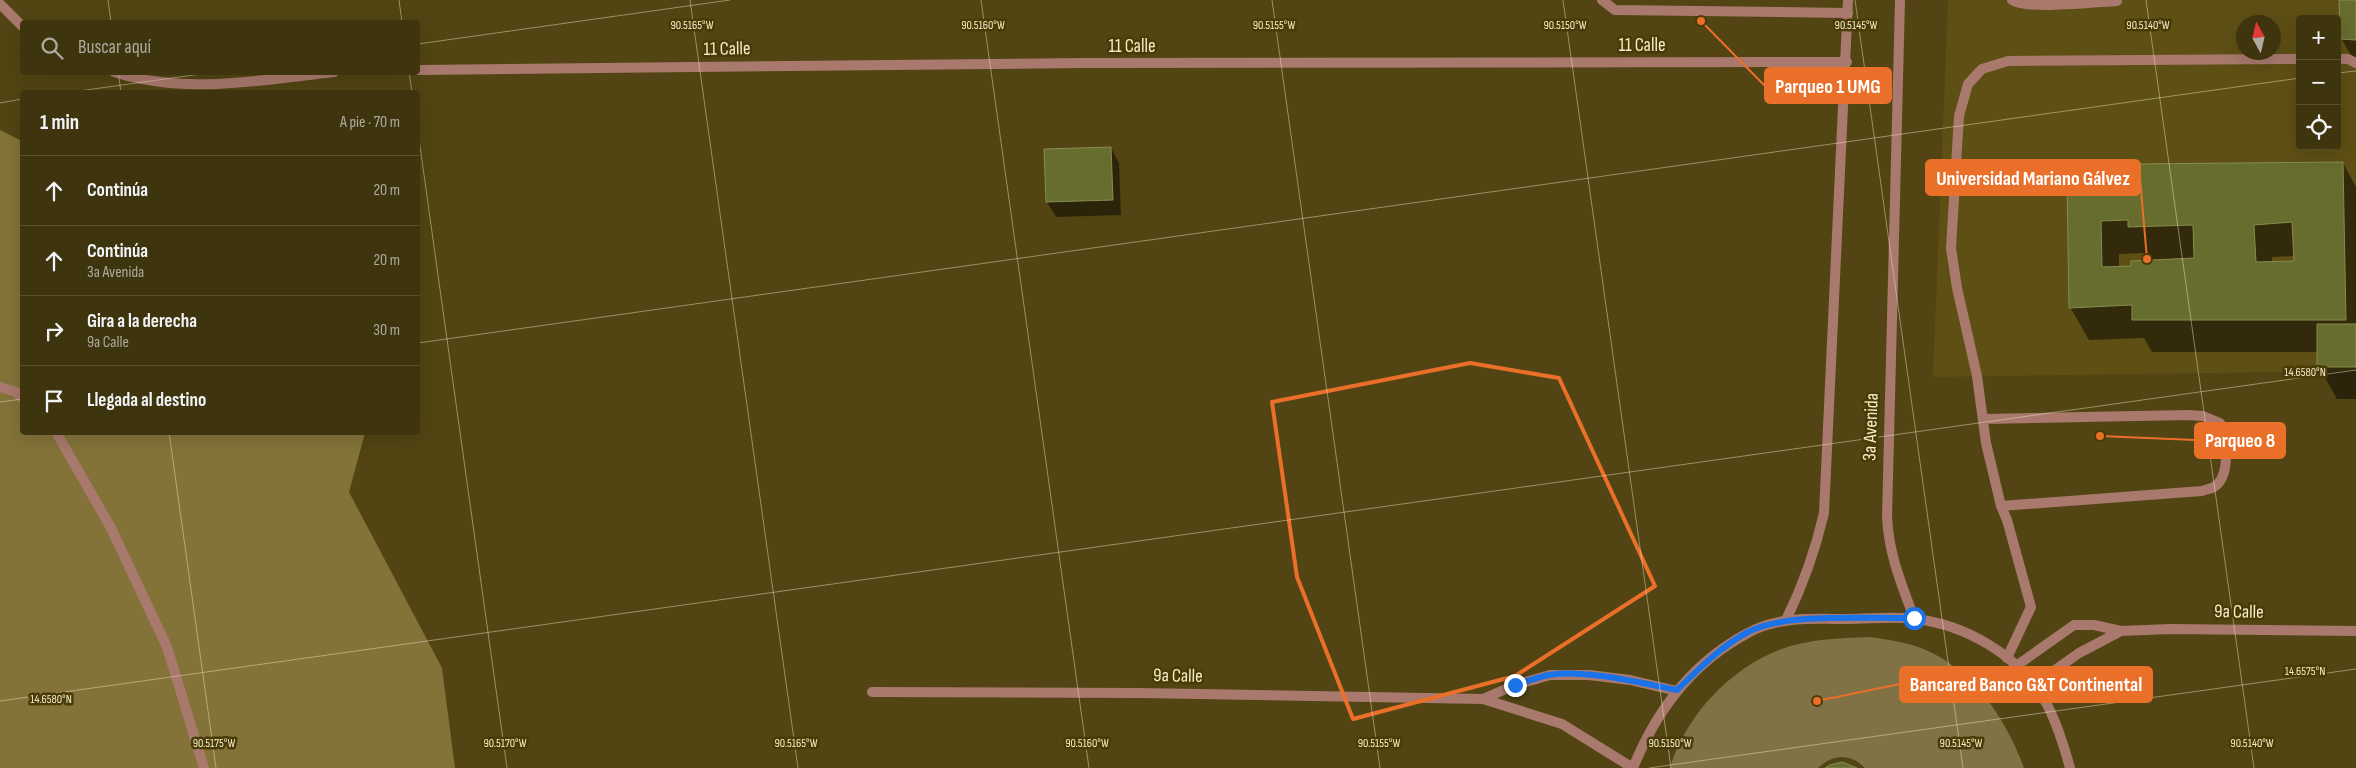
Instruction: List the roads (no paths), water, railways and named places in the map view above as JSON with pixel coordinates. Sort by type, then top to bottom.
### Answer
[{"type":"street","points":[[1602,0],[1616,10],[1848,13]]},
{"type":"street","points":[[1786,620],[1815,553],[1824,513],[1847,62],[1848,0]]},
{"type":"street","name":"3a Avenida","points":[[1900,0],[1886,517],[1889,544],[1896,571],[1914,618]]},
{"type":"street","points":[[2012,0],[2019,3],[2042,5],[2117,1]]},
{"type":"street","points":[[0,4],[20,24]]},
{"type":"street","points":[[2007,658],[2031,607],[2007,520],[2001,506],[1986,443],[1977,376],[1957,288],[1951,248],[1959,116],[1968,84],[1982,69],[2008,61],[2296,59]]},
{"type":"street","points":[[2341,59],[2348,59],[2356,63]]},
{"type":"street","name":"11 Calle","points":[[420,70],[1082,63],[1847,62]]},
{"type":"street","points":[[123,75],[140,81],[212,85],[306,75]]},
{"type":"street","points":[[0,387],[16,392],[20,396]]},
{"type":"street","points":[[1983,419],[2188,415],[2203,416],[2220,423],[2224,431],[2222,477],[2214,486],[2202,490],[2001,506]]},
{"type":"street","points":[[58,435],[112,528],[167,647],[204,768]]},
{"type":"street","points":[[1633,768],[1646,737],[1660,711],[1677,690],[1710,658],[1748,632],[1786,620],[1914,618],[1948,624],[1979,639],[2016,666],[2044,699],[2070,768]]},
{"type":"street","name":"9a Calle","points":[[2016,666],[2074,625],[2094,625],[2121,631],[2170,629],[2356,631]]},
{"type":"street","name":"9a Calle","points":[[2034,685],[2079,653],[2121,631]]},
{"type":"street","name":"9a Calle","points":[[1483,699],[1515,685],[1550,675],[1630,680],[1677,690]]},
{"type":"street","name":"9a Calle","points":[[872,692],[1140,693],[1483,699],[1562,724],[1633,768]]},
{"type":"place","name":"Parqueo 1 UMG","points":[[1701,21]]},
{"type":"place","name":"Universidad Mariano Gálvez","points":[[2147,259]]},
{"type":"place","name":"Parqueo 8","points":[[2100,436]]},
{"type":"place","name":"Bancared Banco G&T Continental","points":[[1817,701]]}]
